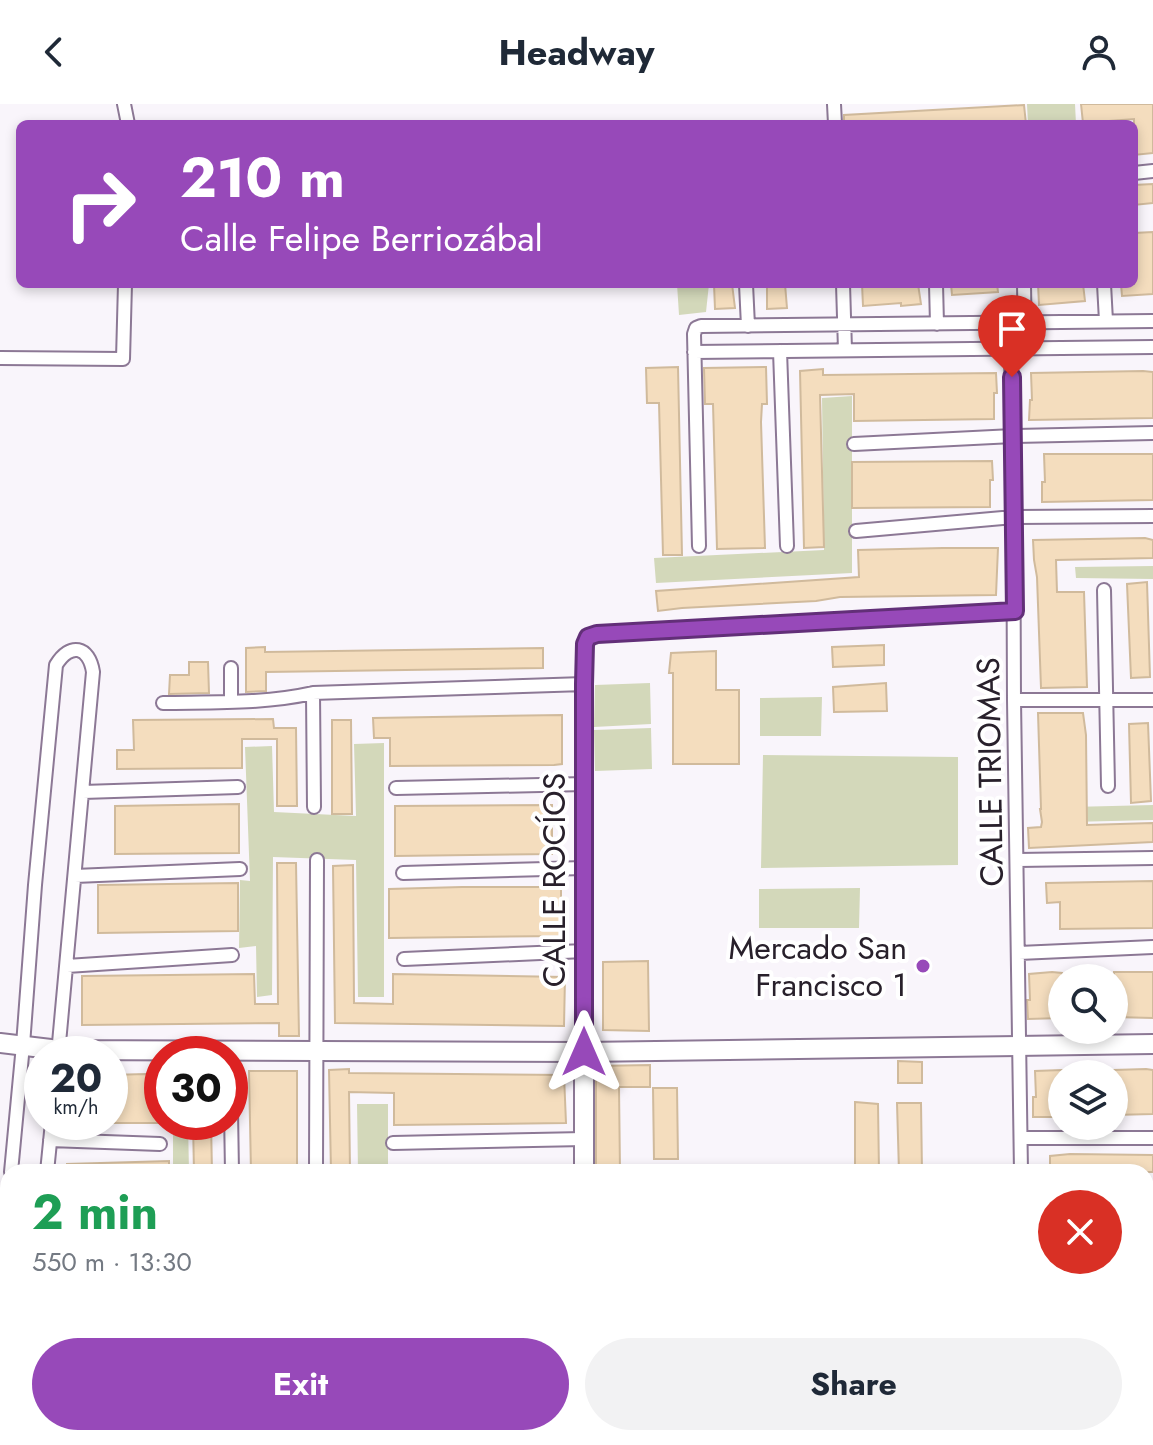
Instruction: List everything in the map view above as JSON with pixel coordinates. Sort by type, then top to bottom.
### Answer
[{"type":"street","points":[[0,358],[123,359],[125,288]]},
{"type":"street","points":[[746,288],[748,326]]},
{"type":"street","points":[[843,288],[845,350]]},
{"type":"street","points":[[936,288],[937,324]]},
{"type":"street","points":[[1024,288],[1025,348]]},
{"type":"street","points":[[1104,288],[1106,321]]},
{"type":"street","points":[[699,546],[696,328],[1153,321]]},
{"type":"street","name":"CALLE TRIOMAS","points":[[1010,323],[1021,1164]]},
{"type":"street","points":[[694,352],[1153,347]]},
{"type":"street","points":[[780,351],[787,546]]},
{"type":"street","points":[[854,444],[1153,433]]},
{"type":"street","points":[[856,531],[1014,517],[1153,516]]},
{"type":"street","points":[[1104,590],[1108,786]]},
{"type":"street","name":"CALLE ROCÍOS","points":[[584,1164],[584,684],[588,637],[597,634],[1015,611]]},
{"type":"street","points":[[12,1164],[56,665],[66,653],[75,650],[84,652],[89,658],[93,672],[60,1036]]},
{"type":"street","points":[[231,668],[231,702]]},
{"type":"street","points":[[163,703],[231,702],[313,693],[584,684]]},
{"type":"street","points":[[313,693],[314,807]]},
{"type":"street","points":[[1014,700],[1153,700]]},
{"type":"street","points":[[396,788],[585,784]]},
{"type":"street","points":[[83,792],[238,787]]},
{"type":"street","points":[[1018,860],[1153,858]]},
{"type":"street","points":[[316,1164],[317,860]]},
{"type":"street","points":[[403,873],[584,868]]},
{"type":"street","points":[[75,876],[240,869]]},
{"type":"street","points":[[1019,953],[1153,947]]},
{"type":"street","points":[[404,959],[584,951]]},
{"type":"street","points":[[67,966],[232,955]]},
{"type":"street","points":[[0,1043],[23,1045]]},
{"type":"street","points":[[248,1050],[584,1052],[1153,1044]]},
{"type":"street","points":[[1021,1138],[1153,1138]]},
{"type":"street","points":[[393,1143],[584,1139]]},
{"type":"street","points":[[48,1164],[50,1140],[160,1144]]},
{"type":"street","points":[[231,1140],[232,1164]]},
{"type":"green space","points":[[1027,104],[1075,104],[1076,120],[1028,120]]},
{"type":"green space","points":[[677,288],[709,288],[706,312],[679,315]]},
{"type":"green space","points":[[852,396],[852,573],[656,583],[654,558],[824,550],[822,398]]},
{"type":"green space","points":[[1153,566],[1153,579],[1076,578],[1075,567]]},
{"type":"green space","points":[[650,683],[651,724],[594,727],[595,685]]},
{"type":"green space","points":[[822,697],[821,736],[760,736],[760,698]]},
{"type":"green space","points":[[651,728],[652,769],[595,771],[594,730]]},
{"type":"green space","points":[[384,743],[384,997],[358,997],[356,860],[273,857],[272,995],[257,997],[256,946],[239,948],[240,880],[250,881],[245,747],[272,746],[274,812],[356,816],[354,744]]},
{"type":"green space","points":[[763,755],[958,757],[958,865],[761,868]]},
{"type":"green space","points":[[1153,805],[1153,820],[1070,822],[1071,807]]},
{"type":"green space","points":[[860,888],[859,928],[759,928],[759,889]]},
{"type":"green space","points":[[357,1104],[388,1104],[388,1164],[358,1164]]},
{"type":"green space","points":[[173,1140],[188,1140],[189,1164],[173,1164]]},
{"type":"building","points":[[1081,104],[1153,104],[1153,153],[1138,155],[1138,120],[1083,120]]},
{"type":"building","points":[[1024,105],[1026,120],[844,120],[844,115]]},
{"type":"building","points":[[1153,184],[1153,203],[1138,205],[1138,185]]},
{"type":"building","points":[[1153,232],[1153,294],[1122,296],[1121,288],[1138,288],[1138,233]]},
{"type":"building","points":[[714,288],[732,288],[735,308],[715,309]]},
{"type":"building","points":[[767,288],[785,288],[787,308],[767,309]]},
{"type":"building","points":[[862,288],[919,288],[921,304],[863,306]]},
{"type":"building","points":[[951,288],[998,288],[998,292],[952,295]]},
{"type":"building","points":[[1038,288],[1083,288],[1085,301],[1039,305]]},
{"type":"building","points":[[678,367],[682,555],[663,555],[659,403],[647,403],[646,368]]},
{"type":"building","points":[[766,367],[767,404],[762,404],[761,422],[765,548],[717,549],[713,404],[705,404],[704,368]]},
{"type":"building","points":[[823,369],[823,375],[996,373],[997,393],[994,393],[994,419],[854,421],[854,394],[820,395],[824,547],[804,548],[800,371]]},
{"type":"building","points":[[1153,372],[1153,418],[1029,420],[1031,373]]},
{"type":"building","points":[[1044,454],[1153,454],[1153,500],[1042,502]]},
{"type":"building","points":[[992,461],[990,507],[852,508],[852,462]]},
{"type":"building","points":[[1033,540],[1153,540],[1153,558],[1056,560],[1057,592],[1084,592],[1087,687],[1041,688]]},
{"type":"building","points":[[998,548],[996,595],[840,597],[658,611],[656,591],[859,577],[858,550]]},
{"type":"building","points":[[1147,582],[1150,677],[1131,678],[1127,584]]},
{"type":"building","points":[[884,645],[884,665],[833,667],[832,647]]},
{"type":"building","points":[[265,647],[265,652],[543,648],[543,668],[266,672],[266,691],[246,692],[246,648]]},
{"type":"building","points":[[716,651],[716,690],[739,690],[739,764],[673,764],[671,653]]},
{"type":"building","points":[[189,662],[208,662],[209,693],[169,694],[170,675],[189,675]]},
{"type":"building","points":[[886,683],[887,711],[834,712],[833,687]]},
{"type":"building","points":[[1038,713],[1083,713],[1087,825],[1153,823],[1153,842],[1029,848],[1028,828],[1041,827],[1042,822]]},
{"type":"building","points":[[562,715],[562,764],[554,765],[390,766],[390,738],[374,738],[373,718]]},
{"type":"building","points":[[273,719],[274,728],[296,728],[297,806],[277,806],[277,739],[242,739],[242,768],[117,769],[117,750],[134,750],[133,720]]},
{"type":"building","points":[[332,720],[351,720],[352,814],[332,814]]},
{"type":"building","points":[[1148,723],[1151,801],[1131,803],[1129,724]]},
{"type":"building","points":[[239,804],[239,853],[115,854],[115,806]]},
{"type":"building","points":[[552,805],[552,854],[395,856],[395,806]]},
{"type":"building","points":[[277,863],[296,863],[299,1036],[279,1036],[279,1023],[82,1025],[82,976],[254,974],[255,1004],[278,1004]]},
{"type":"building","points":[[353,865],[354,1003],[393,1004],[393,974],[565,977],[564,1026],[335,1023],[333,866]]},
{"type":"building","points":[[1153,881],[1153,928],[1060,929],[1060,902],[1047,903],[1046,883]]},
{"type":"building","points":[[238,883],[238,931],[98,933],[98,885]]},
{"type":"building","points":[[561,887],[561,936],[389,938],[389,889]]},
{"type":"building","points":[[648,961],[649,1031],[603,1030],[603,962]]},
{"type":"building","points":[[1048,972],[1048,1018],[1028,1019],[1029,974]]},
{"type":"building","points":[[1128,972],[1153,972],[1153,1018],[1128,1017]]},
{"type":"building","points":[[898,1061],[922,1062],[922,1083],[898,1083]]},
{"type":"building","points":[[650,1065],[650,1087],[619,1087],[620,1164],[596,1164],[596,1066]]},
{"type":"building","points":[[349,1069],[349,1073],[564,1075],[566,1123],[394,1125],[394,1093],[349,1092],[350,1164],[331,1164],[329,1070]]},
{"type":"building","points":[[1128,1070],[1153,1070],[1153,1114],[1128,1115]]},
{"type":"building","points":[[249,1071],[297,1071],[297,1164],[251,1164]]},
{"type":"building","points":[[1035,1071],[1048,1071],[1048,1117],[1033,1117]]},
{"type":"building","points":[[128,1074],[144,1074],[144,1123],[128,1123]]},
{"type":"building","points":[[653,1088],[677,1088],[678,1159],[654,1159]]},
{"type":"building","points":[[855,1102],[878,1104],[879,1164],[855,1164]]},
{"type":"building","points":[[897,1103],[921,1103],[922,1164],[899,1164]]},
{"type":"building","points":[[193,1140],[211,1140],[212,1164],[194,1164]]},
{"type":"building","points":[[1153,1155],[1153,1164],[1050,1164],[1050,1156]]},
{"type":"building","points":[[169,1161],[169,1164],[67,1164]]},
{"type":"place","name":"Mercado San Francisco 1","points":[[923,966]]},
{"type":"route","points":[[584,1052],[584,684],[588,637],[597,634],[1015,611],[1012,377]]}]
